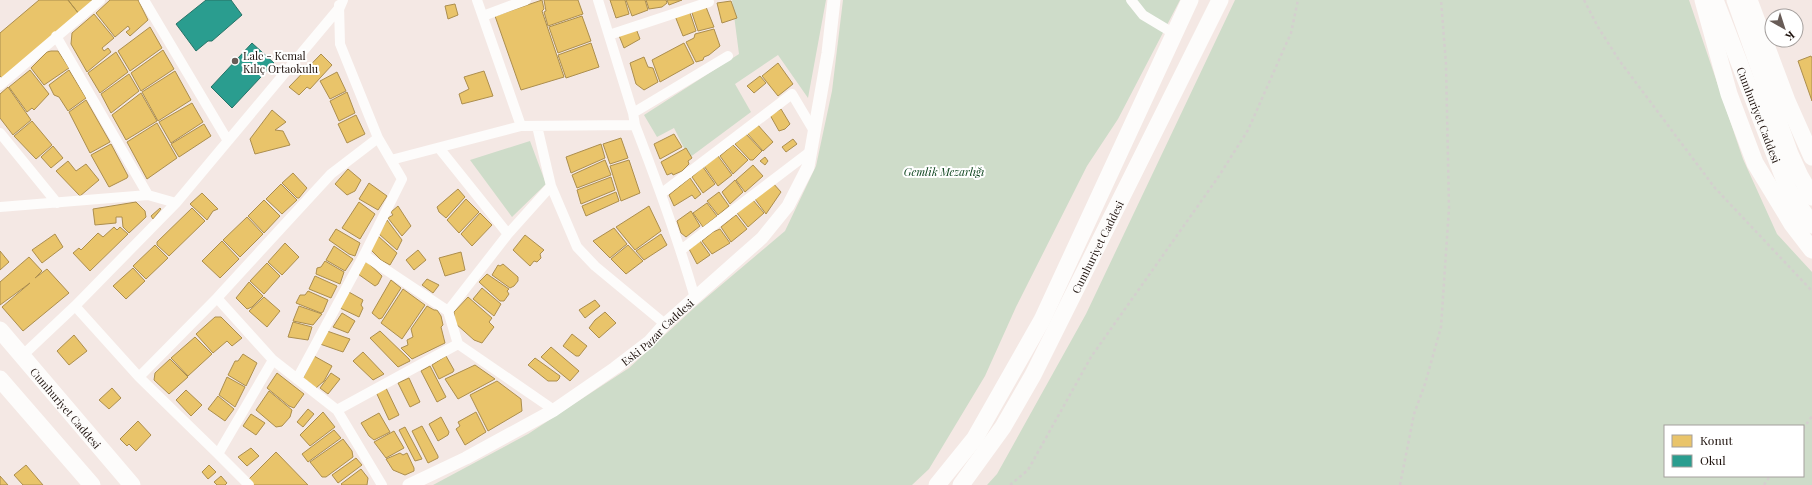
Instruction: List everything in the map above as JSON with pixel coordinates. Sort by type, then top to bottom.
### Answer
[{"type":"main road","name":"Cumhuriyet Caddesi","points":[[937,485],[975,438],[1042,320],[1190,0]]},
{"type":"main road","name":"Cumhuriyet Caddesi","points":[[961,485],[1004,427],[1033,375],[1220,0]]},
{"type":"main road","points":[[1703,0],[1729,94],[1755,163],[1792,224],[1812,250]]},
{"type":"main road","name":"Cumhuriyet Caddesi","points":[[1715,0],[1788,189],[1812,226]]},
{"type":"main road","name":"Cumhuriyet Caddesi","points":[[1735,0],[1790,154],[1812,197]]},
{"type":"main road","points":[[1749,0],[1787,101],[1812,157]]},
{"type":"main road","name":"Cumhuriyet Caddesi","points":[[0,330],[132,485]]},
{"type":"main road","points":[[0,379],[92,485]]},
{"type":"street","points":[[0,85],[100,0]]},
{"type":"street","points":[[144,0],[228,141]]},
{"type":"street","points":[[477,0],[521,126]]},
{"type":"street","points":[[483,16],[526,0]]},
{"type":"street","name":"Eski Pazar Caddesi","points":[[409,485],[466,458],[554,410],[615,368],[649,342],[665,324],[695,298],[662,193],[635,125],[633,113],[598,0]]},
{"type":"street","points":[[609,35],[708,2],[708,0]]},
{"type":"street","points":[[695,298],[762,238],[788,206],[808,167],[828,53],[834,0]]},
{"type":"street","points":[[1131,0],[1143,15],[1173,34]]},
{"type":"street","points":[[22,356],[75,306],[176,203],[340,2]]},
{"type":"street","points":[[297,380],[364,255],[402,179],[378,138],[340,44],[340,2]]},
{"type":"street","points":[[56,36],[148,195]]},
{"type":"street","points":[[633,113],[728,56]]},
{"type":"street","points":[[662,193],[792,94],[814,131]]},
{"type":"street","points":[[392,160],[521,126],[635,125]]},
{"type":"street","points":[[537,126],[551,186],[573,240],[581,253],[594,266],[665,324]]},
{"type":"street","points":[[0,134],[56,203]]},
{"type":"street","points":[[139,377],[217,298],[331,174],[378,138]]},
{"type":"street","points":[[439,148],[508,234]]},
{"type":"street","points":[[681,250],[811,151]]},
{"type":"street","points":[[448,310],[508,234],[551,186]]},
{"type":"street","points":[[0,207],[148,195],[176,203]]},
{"type":"street","points":[[364,255],[448,310],[458,344],[554,410]]},
{"type":"street","points":[[217,298],[273,360],[337,410],[382,485]]},
{"type":"street","points":[[75,306],[139,377],[249,485]]},
{"type":"street","points":[[337,410],[458,344]]},
{"type":"street","points":[[218,454],[273,360]]},
{"type":"path","points":[[1010,485],[1028,470],[1091,357],[1240,145],[1291,33],[1298,0]]},
{"type":"path","points":[[1400,485],[1414,414],[1425,384],[1441,327],[1449,208],[1446,64],[1441,0]]},
{"type":"path","points":[[1584,0],[1598,27],[1619,60],[1668,124],[1714,188],[1812,291]]},
{"type":"path","points":[[1804,428],[1812,416]]},
{"type":"green space","points":[[732,0],[826,0],[808,98],[778,55],[735,84],[751,112],[689,158],[674,128],[657,137],[644,115],[739,54]]},
{"type":"green space","name":"Gemlik Mezarlığı","points":[[843,0],[1180,0],[1118,119],[1087,166],[1016,307],[985,376],[929,469],[912,485],[433,485],[528,434],[629,368],[694,308],[785,231],[816,166],[832,91]]},
{"type":"green space","points":[[1235,0],[1689,0],[1743,159],[1777,234],[1812,272],[1812,485],[987,485],[997,474],[1086,314]]},
{"type":"green space","points":[[530,141],[546,184],[512,217],[470,160]]},
{"type":"building: Konut","points":[[39,0],[68,0],[79,14],[2,78],[0,76],[0,33]]},
{"type":"building: Konut","points":[[68,0],[97,0],[79,14]]},
{"type":"building: Konut","points":[[110,0],[138,0],[148,20],[130,36],[126,32],[130,29],[128,26],[115,37],[96,13]]},
{"type":"building: Konut","points":[[542,0],[544,9],[542,11],[564,77],[521,90],[495,16]]},
{"type":"building: Konut","points":[[544,0],[578,0],[583,14],[548,26],[544,12],[546,11]]},
{"type":"building: Konut","points":[[610,0],[625,0],[629,14],[616,18]]},
{"type":"building: Konut","points":[[626,0],[645,0],[648,10],[632,16]]},
{"type":"building: Konut","points":[[646,0],[666,0],[667,3],[662,7],[649,9]]},
{"type":"building: Konut","points":[[667,0],[682,0],[669,5]]},
{"type":"building: Konut","points":[[731,1],[737,18],[722,23],[717,3]]},
{"type":"building: Konut","points":[[455,4],[458,15],[448,19],[445,6]]},
{"type":"building: Konut","points":[[706,7],[714,27],[698,31],[691,10]]},
{"type":"building: Konut","points":[[689,10],[696,31],[683,36],[675,16]]},
{"type":"building: Konut","points":[[94,14],[114,38],[102,48],[104,51],[108,48],[111,52],[87,72],[71,44],[72,33]]},
{"type":"building: Konut","points":[[582,16],[591,41],[558,53],[549,27]]},
{"type":"building: Konut","points":[[635,26],[640,39],[624,48],[618,33]]},
{"type":"building: Konut","points":[[150,27],[162,48],[130,71],[118,51]]},
{"type":"building: Konut","points":[[714,29],[720,46],[704,57],[703,60],[696,62],[686,42],[694,38],[695,34]]},
{"type":"building: Konut","points":[[591,43],[599,67],[566,78],[558,55]]},
{"type":"building: Konut","points":[[684,43],[694,63],[660,82],[652,60]]},
{"type":"building: Konut","points":[[163,50],[174,69],[141,91],[131,73]]},
{"type":"building: Konut","points":[[58,51],[69,68],[44,85],[31,68],[47,52]]},
{"type":"building: Konut","points":[[116,52],[128,72],[100,93],[88,73]]},
{"type":"building: Konut","points":[[321,54],[332,65],[310,89],[307,87],[299,95],[289,87]]},
{"type":"building: Konut","points":[[1811,56],[1812,58],[1812,101],[1798,61]]},
{"type":"building: Konut","points":[[644,57],[648,67],[653,68],[658,82],[644,90],[636,84],[630,63]]},
{"type":"building: Konut","points":[[778,63],[793,84],[778,96],[762,76]]},
{"type":"building: Konut","points":[[30,70],[49,94],[34,110],[32,108],[27,112],[9,87]]},
{"type":"building: Konut","points":[[69,70],[86,98],[68,111],[59,97],[54,95],[49,85]]},
{"type":"building: Konut","points":[[175,71],[191,100],[158,121],[142,92]]},
{"type":"building: Konut","points":[[484,71],[493,96],[462,104],[459,94],[469,89],[464,77]]},
{"type":"building: Konut","points":[[337,72],[346,91],[330,99],[320,81]]},
{"type":"building: Konut","points":[[129,74],[139,91],[111,113],[101,94]]},
{"type":"building: Konut","points":[[760,76],[766,83],[754,93],[747,86]]},
{"type":"building: Konut","points":[[8,87],[31,120],[13,135],[0,118],[0,94]]},
{"type":"building: Konut","points":[[347,92],[355,113],[339,121],[330,101]]},
{"type":"building: Konut","points":[[141,93],[157,121],[126,140],[112,115]]},
{"type":"building: Konut","points":[[86,100],[110,142],[90,153],[69,112]]},
{"type":"building: Konut","points":[[192,103],[203,122],[171,143],[159,122]]},
{"type":"building: Konut","points":[[781,109],[790,124],[785,129],[779,131],[770,115]]},
{"type":"building: Konut","points":[[272,110],[286,122],[275,130],[283,131],[290,145],[255,154],[250,139]]},
{"type":"building: Konut","points":[[356,115],[365,134],[347,143],[338,124]]},
{"type":"building: Konut","points":[[32,121],[52,145],[36,159],[14,136]]},
{"type":"building: Konut","points":[[157,123],[177,158],[147,179],[127,142]]},
{"type":"building: Konut","points":[[204,124],[211,136],[179,157],[171,144]]},
{"type":"building: Konut","points":[[757,124],[773,142],[763,151],[747,133]]},
{"type":"building: Konut","points":[[674,134],[682,147],[660,159],[654,144]]},
{"type":"building: Konut","points":[[746,134],[762,151],[753,160],[750,160],[735,144]]},
{"type":"building: Konut","points":[[621,138],[628,158],[610,164],[603,144]]},
{"type":"building: Konut","points":[[793,139],[797,144],[786,152],[782,147]]},
{"type":"building: Konut","points":[[111,144],[128,176],[127,178],[109,187],[91,155]]},
{"type":"building: Konut","points":[[601,144],[605,158],[571,173],[566,157]]},
{"type":"building: Konut","points":[[733,145],[748,160],[733,174],[720,156]]},
{"type":"building: Konut","points":[[53,146],[63,158],[51,168],[41,157]]},
{"type":"building: Konut","points":[[686,148],[692,158],[688,161],[689,164],[682,171],[673,175],[672,173],[667,175],[661,162]]},
{"type":"building: Konut","points":[[718,156],[732,175],[718,186],[704,166]]},
{"type":"building: Konut","points":[[765,157],[768,161],[765,165],[760,161]]},
{"type":"building: Konut","points":[[605,160],[611,175],[577,188],[572,175]]},
{"type":"building: Konut","points":[[629,160],[640,193],[621,201],[610,166]]},
{"type":"building: Konut","points":[[68,161],[76,171],[86,164],[99,180],[80,196],[56,171]]},
{"type":"building: Konut","points":[[753,165],[763,176],[745,192],[736,180]]},
{"type":"building: Konut","points":[[703,167],[715,184],[703,193],[692,177]]},
{"type":"building: Konut","points":[[348,169],[361,180],[355,191],[347,195],[335,184]]},
{"type":"building: Konut","points":[[293,173],[307,188],[299,198],[297,198],[282,183]]},
{"type":"building: Konut","points":[[611,177],[615,190],[581,204],[577,190]]},
{"type":"building: Konut","points":[[690,178],[701,194],[695,199],[692,195],[674,206],[669,195]]},
{"type":"building: Konut","points":[[735,180],[743,192],[730,204],[722,192]]},
{"type":"building: Konut","points":[[772,182],[781,192],[766,214],[755,199]]},
{"type":"building: Konut","points":[[369,183],[387,196],[378,210],[359,199]]},
{"type":"building: Konut","points":[[281,184],[297,200],[282,214],[266,199]]},
{"type":"building: Konut","points":[[458,189],[465,197],[446,218],[439,212],[437,207]]},
{"type":"building: Konut","points":[[616,192],[619,201],[586,216],[582,206]]},
{"type":"building: Konut","points":[[719,192],[729,206],[718,215],[707,201]]},
{"type":"building: Konut","points":[[202,193],[218,209],[213,211],[207,220],[190,204]]},
{"type":"building: Konut","points":[[466,199],[479,212],[459,233],[447,220]]},
{"type":"building: Konut","points":[[264,200],[280,216],[264,233],[248,216]]},
{"type":"building: Konut","points":[[753,200],[764,213],[748,227],[737,213]]},
{"type":"building: Konut","points":[[136,202],[145,211],[146,217],[129,233],[123,227],[122,217],[116,217],[116,223],[95,225],[93,209]]},
{"type":"building: Konut","points":[[359,202],[375,214],[360,239],[342,228]]},
{"type":"building: Konut","points":[[707,203],[717,216],[703,227],[693,213]]},
{"type":"building: Konut","points":[[398,206],[411,226],[402,236],[388,218],[393,215],[391,212]]},
{"type":"building: Konut","points":[[649,206],[661,231],[635,250],[616,227]]},
{"type":"building: Konut","points":[[160,208],[161,209],[153,219],[151,216]]},
{"type":"building: Konut","points":[[192,208],[205,221],[169,256],[157,245],[157,242]]},
{"type":"building: Konut","points":[[691,211],[700,226],[686,237],[681,233],[677,221]]},
{"type":"building: Konut","points":[[480,213],[492,225],[472,246],[461,234]]},
{"type":"building: Konut","points":[[736,215],[747,229],[731,242],[721,227]]},
{"type":"building: Konut","points":[[247,217],[263,234],[240,257],[223,240]]},
{"type":"building: Konut","points":[[387,220],[402,240],[397,250],[379,234]]},
{"type":"building: Konut","points":[[114,227],[117,230],[120,227],[128,234],[90,271],[73,253],[79,248],[81,250],[98,233],[103,237]]},
{"type":"building: Konut","points":[[614,228],[627,244],[610,258],[593,241]]},
{"type":"building: Konut","points":[[336,229],[360,243],[355,256],[349,254],[329,240]]},
{"type":"building: Konut","points":[[720,229],[730,243],[712,254],[702,241],[713,232]]},
{"type":"building: Konut","points":[[55,234],[63,247],[42,263],[32,250]]},
{"type":"building: Konut","points":[[661,234],[667,245],[644,260],[636,251]]},
{"type":"building: Konut","points":[[525,235],[544,250],[540,254],[541,258],[537,262],[534,261],[530,266],[513,250]]},
{"type":"building: Konut","points":[[378,236],[397,253],[390,265],[381,260],[370,249]]},
{"type":"building: Konut","points":[[222,241],[239,259],[220,278],[202,261]]},
{"type":"building: Konut","points":[[700,241],[710,255],[697,264],[689,249]]},
{"type":"building: Konut","points":[[285,243],[299,257],[282,275],[268,262]]},
{"type":"building: Konut","points":[[155,245],[168,258],[146,279],[133,266]]},
{"type":"building: Konut","points":[[628,245],[643,261],[626,274],[611,259]]},
{"type":"building: Konut","points":[[334,246],[353,259],[345,271],[326,260]]},
{"type":"building: Konut","points":[[418,250],[426,260],[414,270],[406,260]]},
{"type":"building: Konut","points":[[0,251],[9,262],[0,270]]},
{"type":"building: Konut","points":[[461,252],[465,270],[445,276],[439,258]]},
{"type":"building: Konut","points":[[29,257],[42,271],[35,278],[47,269],[69,293],[23,331],[2,307],[30,283],[0,305],[0,282]]},
{"type":"building: Konut","points":[[325,261],[344,272],[340,284],[316,274],[317,268],[321,267]]},
{"type":"building: Konut","points":[[366,261],[382,276],[378,284],[375,286],[358,274]]},
{"type":"building: Konut","points":[[267,263],[280,276],[264,294],[250,281]]},
{"type":"building: Konut","points":[[503,264],[518,277],[518,281],[510,288],[492,275],[498,265],[500,266]]},
{"type":"building: Konut","points":[[133,268],[145,281],[126,299],[113,286]]},
{"type":"building: Konut","points":[[487,274],[509,289],[507,291],[509,294],[504,301],[500,301],[479,282]]},
{"type":"building: Konut","points":[[315,276],[337,286],[331,298],[309,289]]},
{"type":"building: Konut","points":[[427,279],[439,285],[433,293],[422,285]]},
{"type":"building: Konut","points":[[391,280],[401,288],[382,318],[379,319],[372,313]]},
{"type":"building: Konut","points":[[249,282],[263,296],[252,307],[247,309],[236,298]]},
{"type":"building: Konut","points":[[482,288],[501,304],[494,316],[473,299]]},
{"type":"building: Konut","points":[[403,289],[425,305],[402,339],[381,323]]},
{"type":"building: Konut","points":[[308,291],[328,300],[323,312],[321,313],[296,303],[300,295],[305,295]]},
{"type":"building: Konut","points":[[347,291],[363,300],[361,305],[363,308],[359,317],[340,308]]},
{"type":"building: Konut","points":[[264,297],[280,311],[267,327],[249,311]]},
{"type":"building: Konut","points":[[468,297],[492,318],[489,322],[494,327],[482,343],[474,340],[455,323],[454,312]]},
{"type":"building: Konut","points":[[595,300],[600,306],[585,318],[579,310]]},
{"type":"building: Konut","points":[[299,306],[322,314],[313,325],[293,321]]},
{"type":"building: Konut","points":[[427,306],[437,310],[441,316],[443,325],[441,327],[445,343],[412,359],[401,348],[408,345],[407,340],[413,337],[411,329]]},
{"type":"building: Konut","points":[[605,312],[616,323],[599,338],[589,328],[595,320]]},
{"type":"building: Konut","points":[[342,313],[355,321],[348,333],[333,327]]},
{"type":"building: Konut","points":[[215,317],[221,317],[242,338],[232,346],[227,341],[213,353],[196,334]]},
{"type":"building: Konut","points":[[293,322],[312,327],[308,340],[288,337]]},
{"type":"building: Konut","points":[[327,331],[350,339],[343,352],[320,344]]},
{"type":"building: Konut","points":[[380,331],[410,361],[398,367],[370,338]]},
{"type":"building: Konut","points":[[572,334],[587,346],[579,356],[576,356],[563,346]]},
{"type":"building: Konut","points":[[74,335],[87,351],[69,365],[57,351]]},
{"type":"building: Konut","points":[[195,337],[212,354],[188,376],[171,358]]},
{"type":"building: Konut","points":[[551,347],[579,371],[570,381],[541,357]]},
{"type":"building: Konut","points":[[363,352],[384,374],[373,380],[353,361]]},
{"type":"building: Konut","points":[[243,354],[257,363],[246,386],[228,375],[235,361],[238,361]]},
{"type":"building: Konut","points":[[314,356],[332,366],[324,381],[316,388],[303,378]]},
{"type":"building: Konut","points":[[446,356],[454,370],[453,372],[439,379],[432,365]]},
{"type":"building: Konut","points":[[535,358],[560,376],[559,379],[557,381],[548,381],[528,365]]},
{"type":"building: Konut","points":[[170,359],[188,377],[169,394],[154,380],[155,373]]},
{"type":"building: Konut","points":[[475,365],[495,379],[458,399],[445,379]]},
{"type":"building: Konut","points":[[430,366],[446,397],[437,402],[421,371]]},
{"type":"building: Konut","points":[[277,373],[304,394],[294,408],[289,406],[267,388]]},
{"type":"building: Konut","points":[[331,373],[340,379],[328,394],[320,388]]},
{"type":"building: Konut","points":[[227,377],[245,387],[235,407],[219,395]]},
{"type":"building: Konut","points":[[409,378],[420,402],[410,407],[398,383]]},
{"type":"building: Konut","points":[[497,381],[521,399],[522,411],[488,431],[470,395]]},
{"type":"building: Konut","points":[[112,388],[121,398],[109,409],[99,400]]},
{"type":"building: Konut","points":[[386,388],[399,415],[389,420],[376,392]]},
{"type":"building: Konut","points":[[186,390],[202,405],[191,416],[176,400]]},
{"type":"building: Konut","points":[[269,391],[292,410],[290,417],[282,426],[276,427],[256,410]]},
{"type":"building: Konut","points":[[218,396],[234,409],[225,421],[208,409]]},
{"type":"building: Konut","points":[[308,409],[314,414],[303,427],[297,422]]},
{"type":"building: Konut","points":[[323,412],[335,427],[310,446],[300,435]]},
{"type":"building: Konut","points":[[476,412],[486,432],[465,445],[456,429],[460,426],[458,422]]},
{"type":"building: Konut","points":[[379,413],[390,432],[374,440],[369,436],[361,423]]},
{"type":"building: Konut","points":[[251,414],[265,423],[256,435],[243,426]]},
{"type":"building: Konut","points":[[441,417],[449,432],[448,435],[438,441],[429,424]]},
{"type":"building: Konut","points":[[138,421],[151,435],[136,451],[129,444],[127,446],[120,439]]},
{"type":"building: Konut","points":[[422,426],[438,456],[438,458],[428,463],[412,431]]},
{"type":"building: Konut","points":[[405,427],[422,459],[415,461],[399,430]]},
{"type":"building: Konut","points":[[334,430],[341,438],[308,462],[302,454]]},
{"type":"building: Konut","points":[[394,431],[404,448],[386,458],[374,442]]},
{"type":"building: Konut","points":[[343,439],[352,451],[353,457],[326,477],[322,477],[310,462]]},
{"type":"building: Konut","points":[[251,448],[259,456],[247,466],[238,457]]},
{"type":"building: Konut","points":[[276,452],[308,485],[253,485],[248,480]]},
{"type":"building: Konut","points":[[400,453],[403,455],[407,453],[414,471],[405,475],[393,470],[386,459]]},
{"type":"building: Konut","points":[[356,458],[362,465],[338,483],[332,475]]},
{"type":"building: Konut","points":[[26,465],[43,485],[23,485],[14,475]]},
{"type":"building: Konut","points":[[209,465],[216,472],[208,479],[202,472]]},
{"type":"building: Konut","points":[[361,469],[368,478],[367,485],[341,484]]},
{"type":"building: Konut","points":[[0,476],[8,485],[0,485]]},
{"type":"building: Konut","points":[[221,476],[227,483],[225,485],[217,485],[214,482]]},
{"type":"building: Okul","points":[[206,0],[231,0],[242,15],[212,41],[208,41],[196,51],[176,24]]},
{"type":"building: Okul","points":[[252,43],[274,63],[232,108],[211,87]]},
{"type":"place","name":"Lale - Kemal Kılıç Ortaokulu","points":[[235,61]]}]
